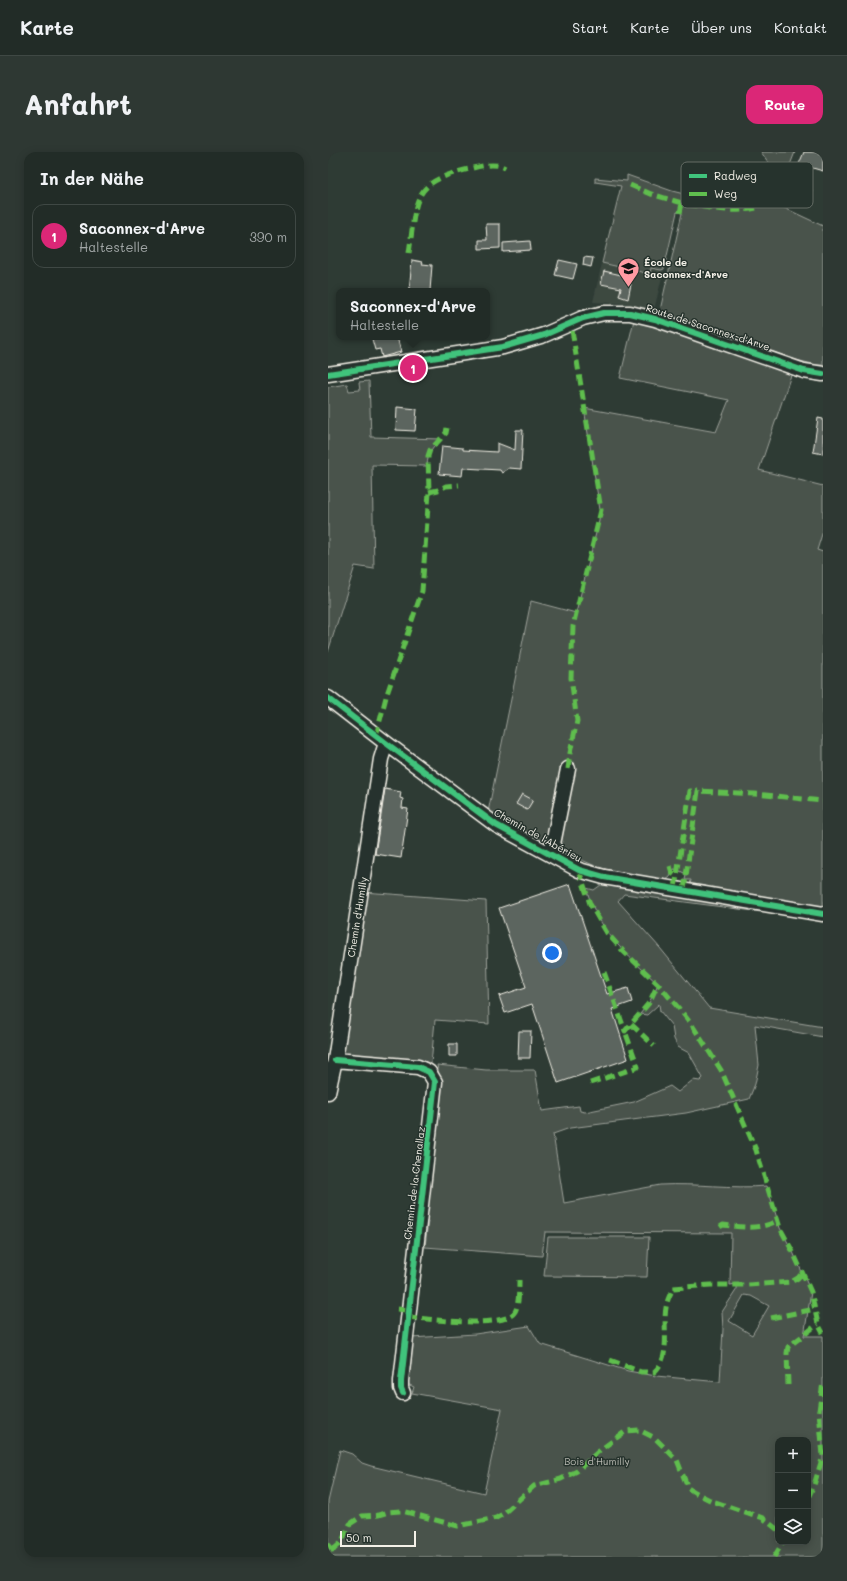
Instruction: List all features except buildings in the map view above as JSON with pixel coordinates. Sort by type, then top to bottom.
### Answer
[{"type":"street","name":"Route de Saconnex-d'Arve","points":[[328,374],[503,347],[544,335],[583,318],[612,312],[630,313],[655,319],[804,371],[823,374]]},
{"type":"street","name":"Chemin de l'Abérieu","points":[[328,698],[496,825],[580,870],[604,877],[823,914]]},
{"type":"street","name":"Chemin d'Humilly","points":[[328,1092],[335,1060],[381,759],[386,743]]},
{"type":"street","points":[[551,854],[568,769]]},
{"type":"street","name":"Chemin de la Chenallaz","points":[[335,1060],[418,1067],[429,1072],[435,1082],[400,1382],[403,1393]]},
{"type":"shaded area","name":"École de Saconnex-d'Arve","points":[[602,263],[649,274],[651,268],[661,270],[664,269],[655,306],[648,309],[627,304],[593,302]]},
{"type":"green space","points":[[761,152],[795,152],[791,162],[768,162]]},
{"type":"green space","points":[[627,175],[681,193],[681,208],[785,208],[823,226],[823,365],[796,360],[662,312],[661,306],[682,213],[677,212],[664,269],[661,270],[651,268],[650,274],[602,263],[621,186],[595,182],[595,178],[627,181]]},
{"type":"green space","points":[[634,320],[792,372],[759,470],[823,486],[823,531],[817,550],[823,552],[823,908],[690,885],[691,880],[685,880],[686,874],[674,869],[670,877],[666,880],[602,869],[544,843],[488,812],[531,601],[576,613],[599,521],[600,510],[584,408],[716,432],[729,400],[620,378]]},
{"type":"green space","points":[[369,381],[371,437],[441,439],[431,451],[427,466],[372,465],[374,569],[355,566],[328,652],[328,387],[347,384],[349,391],[360,390],[359,382]]},
{"type":"green space","name":"Bois d'Humilly","points":[[605,882],[753,905],[761,912],[624,894],[618,901],[660,948],[709,1008],[823,1027],[823,1037],[755,1025],[759,1065],[755,1084],[749,1099],[686,1113],[570,1128],[553,1134],[564,1203],[660,1185],[740,1187],[767,1186],[780,1228],[793,1252],[811,1292],[804,1336],[823,1336],[823,1557],[328,1557],[328,1502],[340,1450],[352,1454],[362,1463],[371,1466],[484,1493],[502,1409],[412,1393],[414,1387],[403,1382],[411,1338],[475,1334],[529,1326],[540,1344],[628,1371],[656,1376],[720,1382],[723,1329],[722,1312],[737,1289],[737,1284],[730,1285],[731,1233],[545,1232],[542,1256],[425,1247],[428,1221],[424,1221],[441,1084],[437,1065],[486,1070],[535,1070],[542,1111],[579,1106],[580,1111],[585,1112],[634,1102],[670,1086],[678,1092],[693,1080],[700,1081],[703,1078],[689,1053],[678,1047],[674,1039],[672,1026],[660,1011],[659,1004],[647,1015],[640,1014],[649,1003],[658,984],[635,963],[606,930],[598,917],[586,888],[594,890]],"holes":[[[744,1295],[751,1296],[769,1306],[752,1335],[729,1321]]]},
{"type":"green space","points":[[363,892],[486,901],[489,1024],[435,1020],[431,1064],[342,1057]]},
{"type":"green space","points":[[548,1237],[649,1237],[647,1277],[544,1276]]},
{"type":"marked path","points":[[409,253],[416,206],[426,187],[436,180],[450,174],[474,168],[492,165],[505,168]]},
{"type":"marked path","points":[[630,185],[651,194],[681,203]]},
{"type":"marked path","points":[[680,213],[681,208]]},
{"type":"marked path","points":[[712,208],[731,210],[756,208]]},
{"type":"marked path","points":[[568,769],[577,721],[571,678],[573,626],[601,510],[571,324]]},
{"type":"marked path","points":[[376,736],[386,697],[422,591],[429,492],[428,456],[430,450],[446,433],[447,428]]},
{"type":"marked path","points":[[429,492],[446,486],[459,485]]},
{"type":"marked path","points":[[675,888],[690,791],[698,791]]},
{"type":"marked path","points":[[684,890],[698,791],[755,794],[823,801]]},
{"type":"marked path","points":[[670,866],[672,873],[677,877]]},
{"type":"marked path","points":[[579,870],[590,904],[607,933],[623,951],[658,984],[681,1011],[692,1025],[721,1070],[756,1150],[780,1228],[793,1252],[811,1292],[818,1324],[823,1333]]},
{"type":"marked path","points":[[604,972],[625,1031],[649,1003],[658,984]]},
{"type":"marked path","points":[[631,1024],[654,1046]]},
{"type":"marked path","points":[[590,1083],[638,1067],[625,1031]]},
{"type":"marked path","points":[[720,1227],[723,1225],[757,1227],[777,1221]]},
{"type":"marked path","points":[[610,1360],[641,1372],[654,1372],[660,1365],[665,1349],[665,1311],[667,1301],[673,1288],[791,1282],[798,1278],[802,1273]]},
{"type":"marked path","points":[[407,1317],[463,1322],[495,1321],[506,1318],[516,1310],[519,1280]]},
{"type":"marked path","points":[[397,1309],[408,1310]]},
{"type":"marked path","points":[[771,1318],[815,1309]]},
{"type":"marked path","points":[[788,1385],[788,1347],[818,1324]]},
{"type":"marked path","points":[[811,1492],[823,1456],[819,1411],[823,1382]]},
{"type":"marked path","points":[[333,1550],[341,1543],[350,1524],[362,1516],[402,1511],[458,1526],[496,1518],[503,1514],[534,1486],[561,1479],[577,1471],[600,1450],[626,1431],[639,1430],[655,1438],[677,1460],[688,1488],[712,1501],[763,1518],[775,1528]]},
{"type":"marked path","points":[[328,1544],[333,1550],[335,1557]]},
{"type":"marked path","points":[[774,1557],[781,1545]]},
{"type":"cycle path","points":[[328,374],[503,347],[544,335],[583,318],[604,313],[630,313],[655,319],[804,371],[823,374]]},
{"type":"cycle path","points":[[328,698],[496,825],[579,870],[604,877],[823,914]]},
{"type":"cycle path","points":[[335,1060],[418,1067],[429,1072],[435,1082],[401,1381],[403,1393]]},
{"type":"place","name":"École de Saconnex-d'Arve","points":[[628,288]]},
{"type":"place","name":"Saconnex-d'Arve","points":[[413,368]]}]
